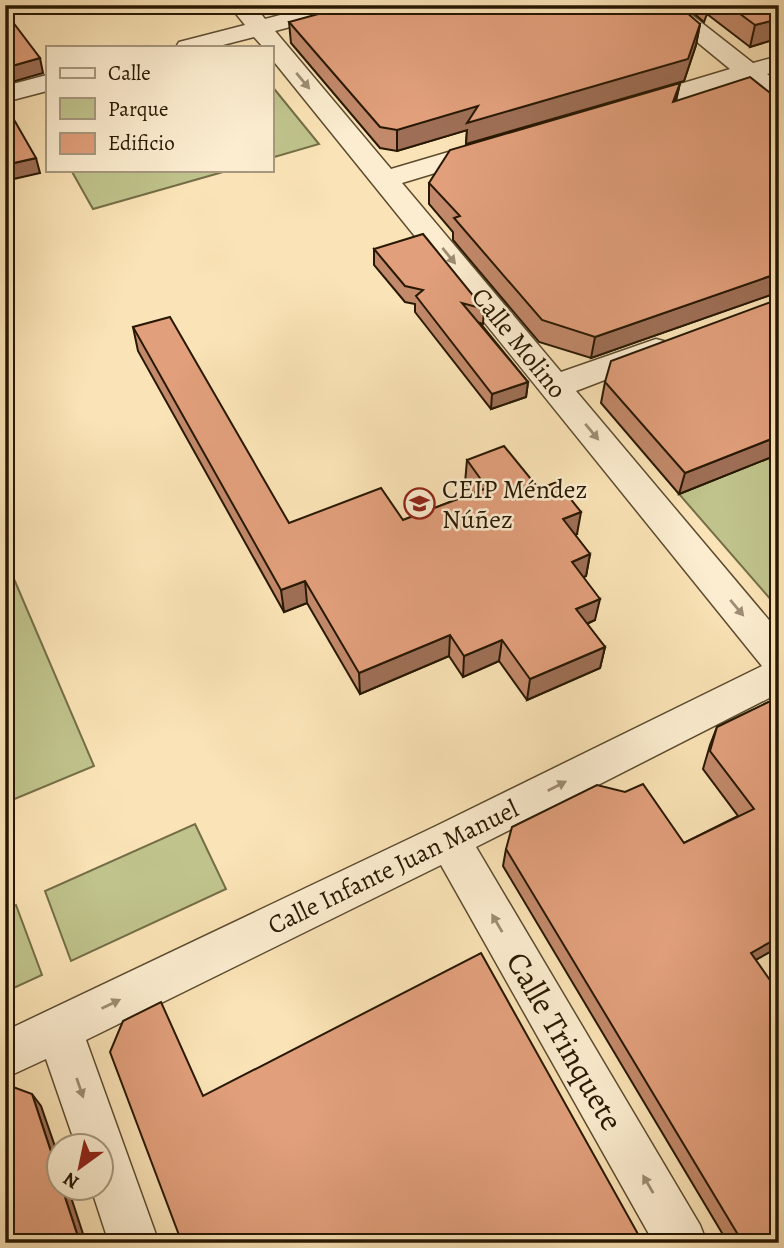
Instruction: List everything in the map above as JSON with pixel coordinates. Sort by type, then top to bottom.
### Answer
[{"type":"street","points":[[190,46],[250,17],[346,5]]},
{"type":"street","points":[[664,5],[779,96]]},
{"type":"street","name":"Calle Molino","points":[[250,17],[386,178],[554,387],[779,659]]},
{"type":"street","points":[[611,113],[779,63]]},
{"type":"street","points":[[5,94],[46,83]]},
{"type":"street","points":[[386,178],[518,140]]},
{"type":"street","points":[[554,387],[679,341]]},
{"type":"street","name":"Calle Infante Juan Manuel","points":[[5,1055],[449,840],[779,676]]},
{"type":"street","name":"Calle Trinquete","points":[[449,840],[682,1243]]},
{"type":"street","points":[[59,1029],[95,1132]]},
{"type":"street","points":[[116,1191],[134,1243]]},
{"type":"green space","points":[[273,87],[319,144],[273,157]]},
{"type":"green space","points":[[72,172],[223,172],[93,209]]},
{"type":"green space","points":[[779,454],[779,609],[679,494]]},
{"type":"green space","points":[[5,558],[94,766],[5,803]]},
{"type":"green space","points":[[195,824],[226,889],[71,961],[45,891]]},
{"type":"green space","points":[[16,905],[42,975],[5,992],[5,910]]},
{"type":"building","points":[[351,5],[678,5],[700,24],[688,59],[467,123],[478,106],[397,130],[380,127],[289,22]]},
{"type":"building","points":[[728,5],[779,5],[779,19],[755,25]]},
{"type":"building","points":[[6,13],[40,58],[5,68]]},
{"type":"building","points":[[750,77],[779,100],[779,273],[595,337],[542,320],[454,218],[460,216],[429,183],[450,150],[680,83],[673,102]]},
{"type":"building","points":[[5,104],[36,158],[5,165]]},
{"type":"building","points":[[423,234],[484,309],[462,303],[528,382],[492,394],[416,296],[423,290],[405,286],[374,249]]},
{"type":"building","points":[[779,299],[779,436],[685,473],[605,382],[611,361]]},
{"type":"building","points":[[170,317],[289,523],[381,488],[403,520],[487,488],[467,460],[504,446],[539,489],[557,482],[581,512],[563,519],[590,554],[572,562],[600,599],[576,609],[605,647],[530,679],[502,640],[464,656],[450,635],[359,673],[305,581],[281,590],[133,327]]},
{"type":"building","points":[[779,697],[779,937],[751,953],[779,993],[779,1243],[743,1243],[506,849],[512,827],[597,785],[625,792],[643,784],[684,843],[754,809],[710,751],[717,727]]},
{"type":"building","points":[[481,953],[643,1243],[182,1243],[110,1052],[123,1021],[161,1002],[203,1096]]},
{"type":"building","points":[[5,1084],[32,1094],[46,1136],[46,1202],[67,1202],[80,1243],[5,1243]]},
{"type":"place","name":"CEIP Méndez Núñez","points":[[419,504]]}]
